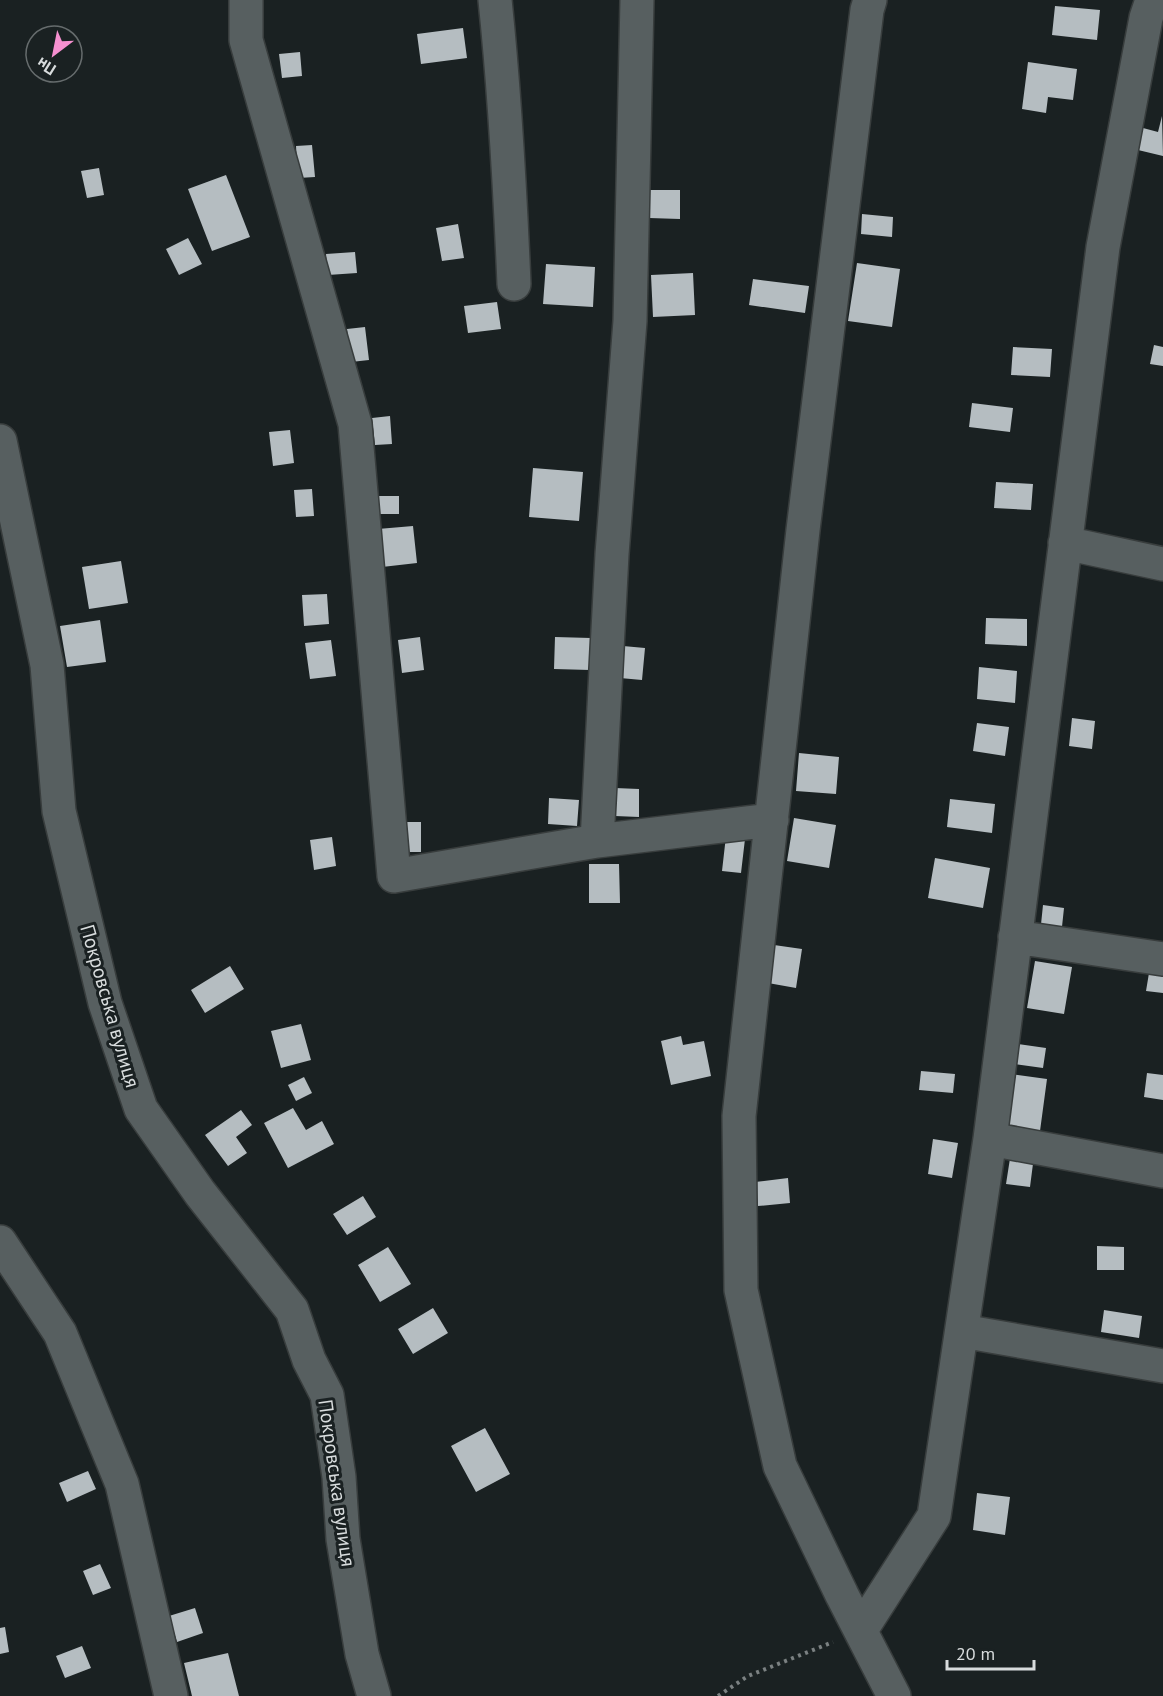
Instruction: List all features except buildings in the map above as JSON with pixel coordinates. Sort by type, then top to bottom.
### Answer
[{"type":"street","points":[[246,0],[246,40],[355,424],[394,876],[597,841],[772,820]]},
{"type":"street","points":[[495,0],[503,68],[510,170],[514,284]]},
{"type":"street","points":[[597,841],[612,554],[630,321],[636,0]]},
{"type":"street","points":[[870,0],[803,530],[739,1116],[741,1290],[780,1466],[894,1696]]},
{"type":"street","points":[[861,1630],[934,1516],[990,1139],[1103,247],[1146,18],[1152,0]]},
{"type":"street","name":"Покровська вулиця","points":[[0,441],[47,665],[59,811],[105,1003],[141,1109],[200,1193],[292,1310],[309,1360],[327,1395],[339,1477],[343,1539],[362,1654],[374,1696]]},
{"type":"street","points":[[1065,543],[1163,564]]},
{"type":"street","points":[[1015,937],[1163,959]]},
{"type":"street","points":[[990,1139],[1163,1171]]},
{"type":"street","points":[[0,1242],[60,1333],[122,1484],[171,1696]]},
{"type":"street","points":[[962,1330],[1163,1366]]},
{"type":"path","points":[[718,1696],[748,1676],[861,1630]]}]
